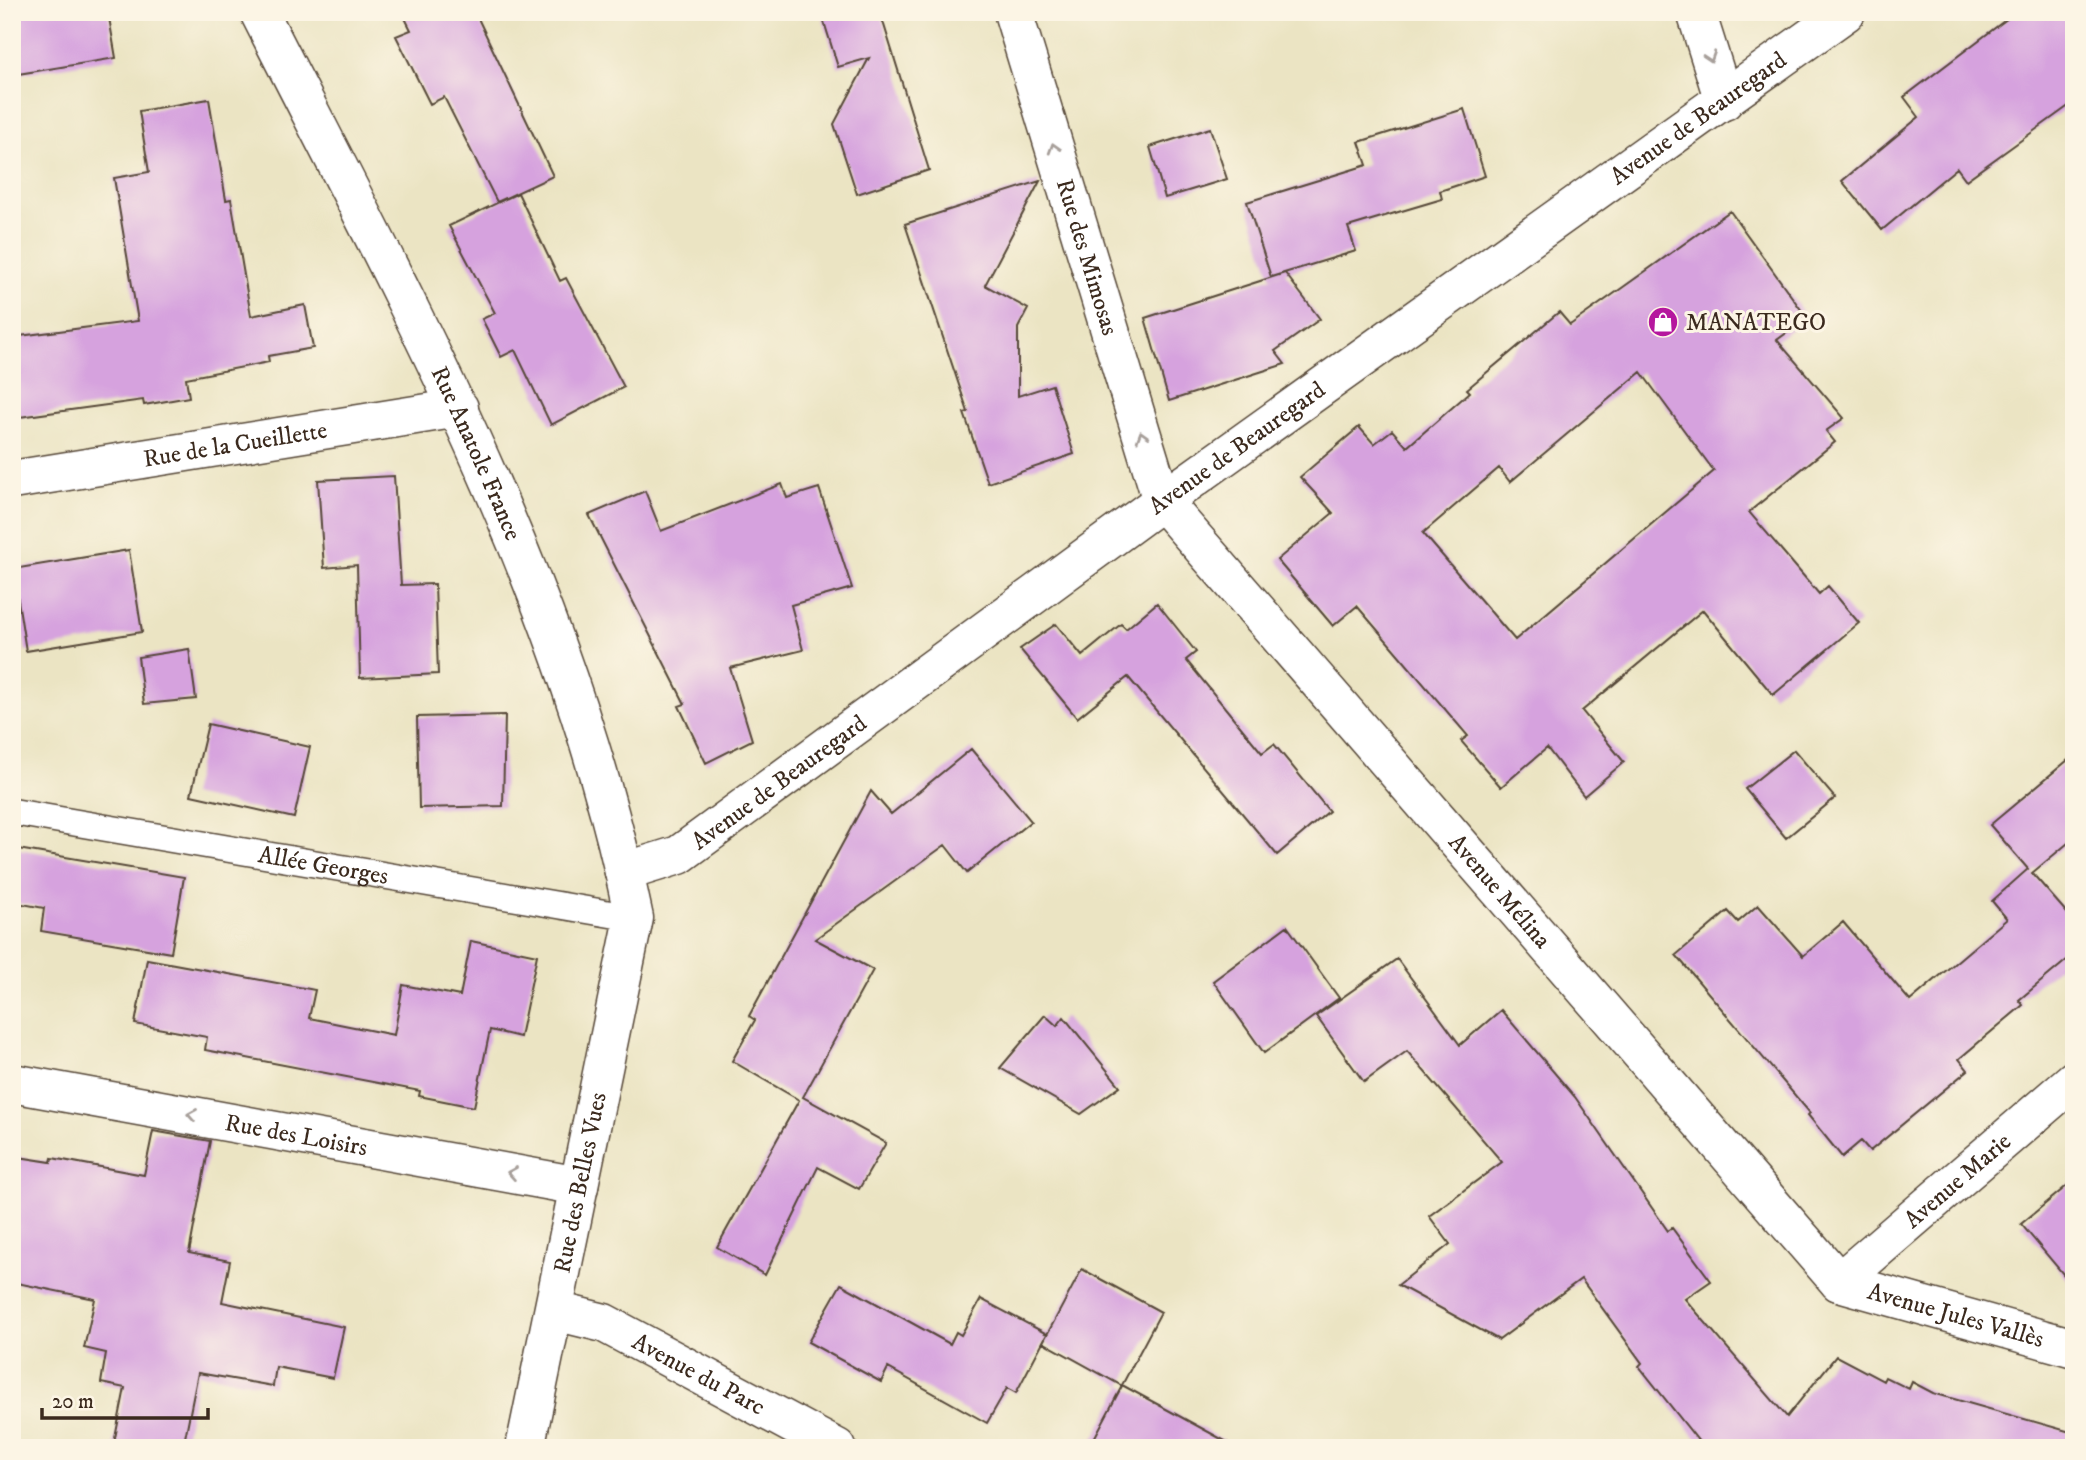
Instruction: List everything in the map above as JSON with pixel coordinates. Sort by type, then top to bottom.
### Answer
[{"type":"street","name":"Rue Anatole France","points":[[259,12],[459,408],[511,523],[565,670],[613,827],[634,918]]},
{"type":"street","name":"Rue des Mimosas","points":[[1013,12],[1162,501]]},
{"type":"street","points":[[1696,12],[1724,101]]},
{"type":"street","name":"Avenue de Beauregard","points":[[624,872],[679,855],[1162,501],[1846,12]]},
{"type":"street","name":"Rue de la Cueillette","points":[[12,480],[459,408]]},
{"type":"street","name":"Avenue Mélina","points":[[1162,501],[1839,1282]]},
{"type":"street","name":"Rue des Belles Vues","points":[[525,1448],[634,918]]},
{"type":"street","name":"Avenue Marie","points":[[1839,1282],[2074,1080]]},
{"type":"street","name":"Rue des Loisirs","points":[[12,1083],[579,1186]]},
{"type":"street","name":"Avenue Jules Vallès","points":[[1839,1282],[2074,1348]]},
{"type":"street","name":"Avenue du Parc","points":[[555,1311],[604,1323],[837,1448]]},
{"type":"lane","name":"Allée Georges","points":[[13,812],[634,918]]},
{"type":"building","points":[[12,12],[108,12],[116,58],[12,75]]},
{"type":"building","points":[[402,12],[475,12],[553,176],[497,202],[444,97],[430,104],[396,36],[411,30]]},
{"type":"building","points":[[821,12],[880,12],[929,170],[857,194],[834,124],[869,58],[838,67]]},
{"type":"building","points":[[2016,12],[2074,12],[2074,102],[1966,180],[1957,168],[1882,230],[1842,181],[1919,117],[1904,97]]},
{"type":"building","points":[[209,99],[226,200],[231,199],[251,316],[305,305],[313,348],[268,356],[269,362],[186,378],[189,397],[144,405],[143,400],[12,418],[12,337],[138,321],[114,178],[149,172],[139,111]]},
{"type":"building","points":[[1464,109],[1485,176],[1440,191],[1442,199],[1348,227],[1356,251],[1271,277],[1247,202],[1367,165],[1359,142]]},
{"type":"building","points":[[1210,128],[1227,179],[1165,198],[1150,147]]},
{"type":"building","points":[[1040,181],[985,285],[1028,309],[1018,328],[1018,396],[1052,385],[1074,454],[988,483],[964,413],[968,412],[905,224]]},
{"type":"building","points":[[518,193],[560,281],[566,278],[624,387],[551,425],[515,350],[501,357],[482,319],[495,313],[449,226]]},
{"type":"building","points":[[1730,211],[1807,318],[1777,340],[1844,418],[1826,431],[1835,442],[1749,512],[1819,594],[1828,586],[1859,623],[1773,695],[1703,610],[1582,711],[1624,762],[1584,796],[1547,748],[1501,787],[1461,741],[1468,736],[1357,606],[1333,626],[1277,560],[1333,513],[1300,477],[1359,427],[1374,444],[1392,430],[1407,447],[1470,392],[1467,389],[1559,312],[1570,325]],"holes":[[[1641,372],[1714,471],[1515,640],[1423,533],[1499,468],[1510,482]]]},
{"type":"building","points":[[1285,273],[1320,319],[1275,351],[1285,364],[1169,401],[1145,318]]},
{"type":"building","points":[[394,476],[401,585],[435,584],[438,674],[360,678],[357,565],[324,568],[318,480]]},
{"type":"building","points":[[782,484],[787,498],[819,488],[852,588],[791,605],[803,650],[730,668],[752,740],[706,763],[679,706],[685,704],[589,515],[645,491],[661,531]]},
{"type":"building","points":[[129,550],[142,632],[26,651],[13,569]]},
{"type":"building","points":[[1157,603],[1196,652],[1186,660],[1262,753],[1274,744],[1329,811],[1277,855],[1128,677],[1077,718],[1020,649],[1056,624],[1082,656],[1121,624],[1126,629]]},
{"type":"building","points":[[189,649],[196,699],[144,704],[138,657]]},
{"type":"building","points":[[505,715],[503,806],[419,808],[417,717]]},
{"type":"building","points":[[208,724],[310,747],[294,818],[191,795]]},
{"type":"building","points":[[971,749],[1031,821],[967,873],[945,845],[815,939],[873,970],[803,1097],[886,1143],[859,1189],[818,1167],[765,1275],[717,1247],[799,1100],[732,1061],[755,1020],[749,1016],[871,791],[891,814]]},
{"type":"building","points":[[1794,750],[1835,798],[1786,838],[1745,789]]},
{"type":"building","points":[[2074,755],[2074,838],[2032,873],[2074,921],[2074,954],[2019,1000],[2023,1005],[1959,1059],[1968,1070],[1870,1151],[1861,1141],[1842,1157],[1808,1115],[1810,1113],[1676,955],[1728,911],[1738,922],[1758,905],[1803,956],[1843,922],[1910,1001],[2007,919],[1992,901],[2028,869],[1990,825]]},
{"type":"building","points":[[12,848],[184,877],[171,953],[41,931],[44,908],[12,902]]},
{"type":"building","points":[[1287,926],[1339,998],[1264,1053],[1213,981]]},
{"type":"building","points":[[471,941],[537,955],[520,1037],[490,1030],[474,1107],[419,1096],[420,1091],[205,1050],[207,1037],[135,1024],[147,959],[315,990],[309,1018],[394,1035],[403,985],[460,996]]},
{"type":"building","points":[[1397,959],[1460,1045],[1501,1010],[1575,1097],[1668,1231],[1672,1228],[1711,1281],[1685,1299],[1787,1417],[1836,1356],[1883,1381],[1885,1377],[1909,1389],[1912,1382],[1933,1393],[2074,1433],[2074,1448],[1704,1448],[1639,1366],[1642,1363],[1581,1279],[1499,1340],[1398,1285],[1450,1244],[1429,1216],[1502,1162],[1407,1051],[1364,1082],[1316,1016]]},
{"type":"building","points":[[1045,1015],[1057,1026],[1064,1017],[1120,1086],[1081,1114],[1000,1068]]},
{"type":"building","points":[[153,1131],[210,1141],[189,1253],[230,1261],[222,1302],[344,1327],[333,1378],[276,1367],[273,1386],[198,1373],[183,1448],[113,1448],[125,1388],[101,1383],[106,1353],[84,1348],[95,1299],[12,1282],[12,1156],[51,1162],[52,1158],[144,1175]]},
{"type":"building","points":[[2074,1180],[2074,1287],[2021,1224]]},
{"type":"building","points":[[1082,1269],[1161,1312],[1122,1385],[1238,1448],[1089,1448],[1122,1386],[1043,1342]]},
{"type":"building","points":[[841,1284],[950,1344],[956,1332],[961,1335],[981,1299],[1047,1334],[1016,1393],[1007,1388],[987,1423],[888,1368],[881,1382],[808,1342]]},
{"type":"place","name":"MANATEGO","points":[[1663,322]]}]
